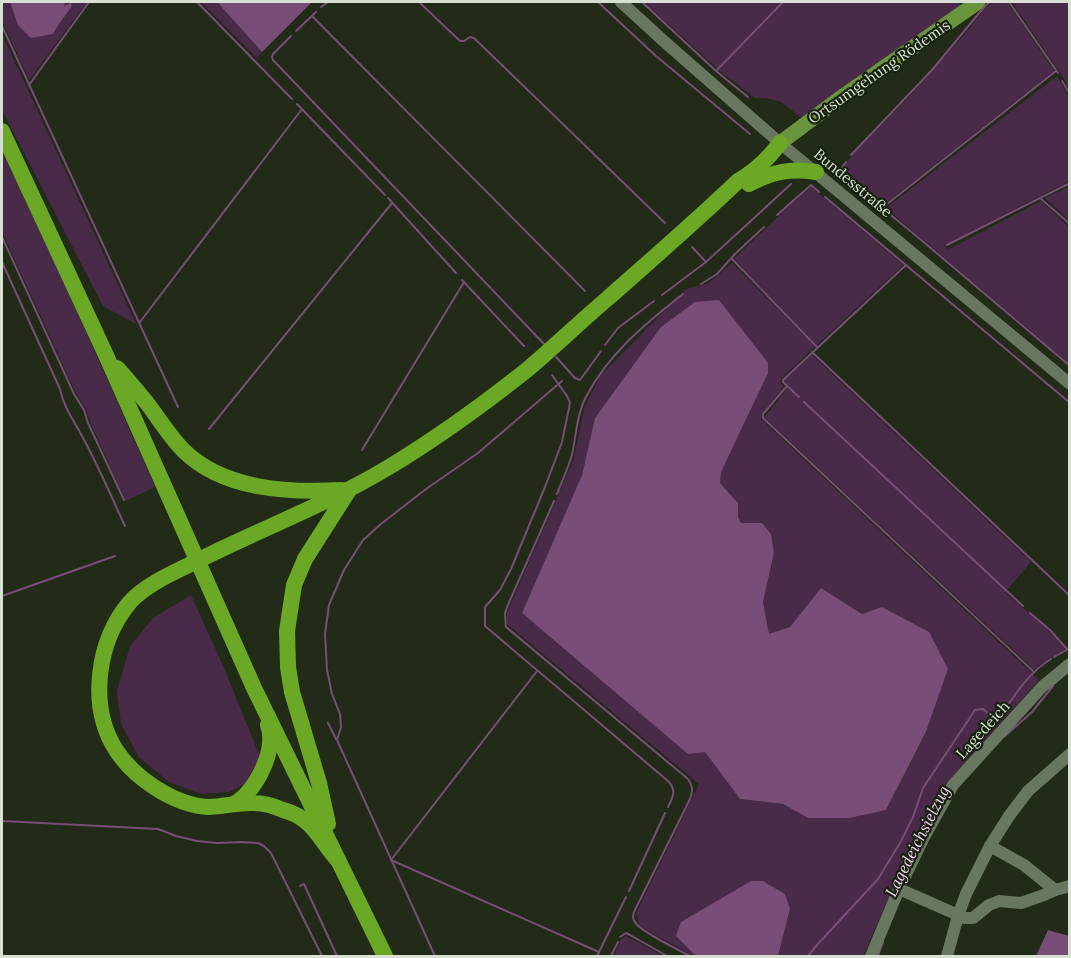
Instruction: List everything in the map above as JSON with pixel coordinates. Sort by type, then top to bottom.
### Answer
[{"type":"highway","points":[[2,131],[105,353],[254,688],[385,957]]},
{"type":"highway","points":[[336,855],[329,851],[310,825],[293,814],[261,803],[207,807],[188,803],[156,788],[142,779],[127,764],[116,750],[108,733],[99,693],[100,671],[109,636],[116,622],[131,601],[156,582],[349,489],[430,441],[484,403],[543,356],[712,206],[738,182],[749,164],[765,148],[780,142]]},
{"type":"highway","points":[[712,206],[751,182],[771,174],[800,169],[816,172]]},
{"type":"highway","points":[[105,353],[183,450],[212,471],[247,484],[282,490],[349,489]]},
{"type":"highway","points":[[336,855],[319,783],[292,692],[288,667],[287,631],[294,585],[305,559],[349,489]]},
{"type":"highway","points":[[232,804],[244,796],[257,781],[268,750],[271,734],[254,688]]},
{"type":"main road","name":"Ortsumgehung Rödemis","points":[[780,142],[978,2]]},
{"type":"street","name":"Bundesstraße","points":[[621,2],[780,142],[1070,384]]},
{"type":"street","name":"Lagedeich","points":[[871,957],[899,889],[953,785],[1042,687],[1070,664]]},
{"type":"street","points":[[947,957],[966,894],[990,846],[1028,790],[1070,754]]},
{"type":"street","points":[[990,846],[1024,865],[1055,890]]},
{"type":"street","points":[[899,889],[958,916],[973,918],[989,905],[999,902],[1021,903],[1070,886]]},
{"type":"shaded area","points":[[2,2],[10,2],[18,25],[53,34],[57,25],[64,18],[65,2],[87,2],[29,80],[2,20]]},
{"type":"shaded area","points":[[10,2],[65,2],[64,6],[71,3],[72,6],[53,34],[31,38],[18,25]]},
{"type":"shaded area","points":[[201,2],[217,2],[262,52],[257,58]]},
{"type":"shaded area","points":[[217,2],[312,2],[262,52]]},
{"type":"shaded area","points":[[644,2],[959,2],[961,8],[804,120],[781,102],[755,98],[720,71]]},
{"type":"shaded area","points":[[994,2],[1007,2],[1054,71],[882,206],[840,171],[965,34],[986,7]]},
{"type":"shaded area","points":[[1012,2],[1069,2],[1069,88],[1063,77]]},
{"type":"shaded area","points":[[2,34],[136,324],[103,306],[2,110]]},
{"type":"shaded area","points":[[1057,76],[1069,98],[1069,181],[944,246],[949,249],[1041,201],[1069,227],[1069,364],[886,208]]},
{"type":"shaded area","points":[[2,147],[155,487],[126,501],[86,409],[76,393],[2,232]]},
{"type":"shaded area","points":[[811,187],[903,265],[817,345],[734,259]]},
{"type":"shaded area","points":[[1069,187],[1069,220],[1045,198]]},
{"type":"shaded area","points":[[732,263],[815,346],[781,379],[780,383],[784,387],[762,413],[761,419],[1039,680],[946,784],[894,886],[863,956],[778,956],[790,909],[785,894],[763,881],[751,881],[694,954],[699,956],[693,956],[640,926],[636,914],[699,784],[507,624],[507,613],[573,461],[585,406],[601,375],[686,289],[709,283]],"holes":[[[749,414],[720,472],[720,483],[738,503],[738,517],[741,523],[762,523],[774,553],[763,602],[769,635],[790,627],[821,588],[948,669],[926,733],[886,810],[808,818],[783,804],[740,799],[705,752],[522,613],[582,475],[595,418]]]},
{"type":"shaded area","points":[[719,300],[768,363],[768,373],[721,472],[720,483],[738,503],[738,517],[741,523],[762,523],[771,534],[774,553],[763,602],[769,634],[790,627],[821,588],[862,614],[882,607],[929,632],[948,669],[926,732],[886,810],[849,818],[808,818],[783,804],[740,799],[705,752],[688,754],[522,613],[582,475],[595,418],[661,327],[695,302]]},
{"type":"shaded area","points":[[812,355],[1031,562],[1005,592],[1044,626],[1065,649],[1039,665],[1035,670],[764,417],[789,387],[784,380]]},
{"type":"shaded area","points":[[191,595],[260,757],[250,781],[229,792],[201,794],[169,782],[139,757],[121,724],[117,691],[130,646],[153,618]]},
{"type":"shaded area","points":[[751,881],[763,881],[785,894],[790,909],[778,956],[699,956],[676,936],[681,922]]},
{"type":"shaded area","points":[[1048,930],[1069,936],[1069,956],[1036,956]]},
{"type":"shaded area","points":[[626,936],[663,956],[614,956],[621,939]]},
{"type":"waterway","points":[[29,85],[89,2]]},
{"type":"waterway","points":[[197,2],[292,99]]},
{"type":"waterway","points":[[321,7],[328,2]]},
{"type":"waterway","points":[[419,2],[460,41],[470,37],[474,38],[665,223]]},
{"type":"waterway","points":[[598,2],[656,56],[750,134]]},
{"type":"waterway","points":[[642,2],[716,71],[783,2]]},
{"type":"waterway","points":[[851,155],[932,70],[990,2]]},
{"type":"waterway","points":[[1009,2],[1058,73]]},
{"type":"waterway","points":[[296,31],[316,12]]},
{"type":"waterway","points":[[312,16],[585,291]]},
{"type":"waterway","points":[[2,26],[178,407]]},
{"type":"waterway","points":[[291,36],[273,54],[273,60],[545,345]]},
{"type":"waterway","points":[[716,71],[748,97]]},
{"type":"waterway","points":[[882,208],[1056,71]]},
{"type":"waterway","points":[[1062,81],[1070,94]]},
{"type":"waterway","points":[[297,104],[385,195]]},
{"type":"waterway","points":[[140,322],[302,109]]},
{"type":"waterway","points":[[839,172],[846,162]]},
{"type":"waterway","points":[[838,172],[1070,366]]},
{"type":"waterway","points":[[947,245],[1070,183]]},
{"type":"waterway","points":[[662,295],[706,262],[791,184]]},
{"type":"waterway","points":[[811,185],[819,192]]},
{"type":"waterway","points":[[777,215],[811,185]]},
{"type":"waterway","points":[[825,197],[1070,403]]},
{"type":"waterway","points":[[388,198],[456,273]]},
{"type":"waterway","points":[[1040,198],[1070,224]]},
{"type":"waterway","points":[[209,429],[392,203]]},
{"type":"waterway","points":[[701,284],[717,274],[764,227]]},
{"type":"waterway","points":[[2,237],[124,500]]},
{"type":"waterway","points":[[692,247],[706,262]]},
{"type":"waterway","points":[[732,259],[817,347]]},
{"type":"waterway","points":[[2,262],[60,389],[66,408],[94,458],[125,526]]},
{"type":"waterway","points":[[799,397],[783,380],[906,265]]},
{"type":"waterway","points":[[462,280],[524,346]]},
{"type":"waterway","points":[[362,450],[464,282]]},
{"type":"waterway","points":[[557,494],[572,455],[581,411],[595,381],[629,340],[683,294]]},
{"type":"waterway","points":[[605,345],[618,328],[654,301]]},
{"type":"waterway","points":[[556,357],[575,378],[580,380],[601,351]]},
{"type":"waterway","points":[[812,352],[1070,596]]},
{"type":"waterway","points":[[552,375],[570,403],[562,442],[511,569],[500,590],[485,607],[485,626],[668,781],[673,791],[668,807]]},
{"type":"waterway","points":[[435,956],[337,740],[341,727],[340,714],[332,694],[327,670],[325,634],[329,605],[344,570],[363,540],[426,489],[478,453],[562,381]]},
{"type":"waterway","points":[[787,386],[763,414],[763,418],[1034,672]]},
{"type":"waterway","points":[[804,402],[1023,606]]},
{"type":"waterway","points":[[554,501],[507,607],[506,627],[690,782],[692,789],[690,799],[633,917],[638,926],[690,956]]},
{"type":"waterway","points":[[2,596],[115,556]]},
{"type":"waterway","points":[[1030,613],[1067,649]]},
{"type":"waterway","points":[[1054,657],[1070,648]]},
{"type":"waterway","points":[[808,956],[878,879],[913,817],[923,788],[975,710],[983,709],[993,718],[1000,716],[1029,677],[1051,659]]},
{"type":"waterway","points":[[537,671],[391,860],[599,952]]},
{"type":"waterway","name":"Lagedeichsielzug","points":[[1005,736],[1032,712],[1053,686]]},
{"type":"waterway","points":[[328,723],[336,739]]},
{"type":"waterway","points":[[629,891],[665,813]]},
{"type":"waterway","points":[[2,821],[158,829],[197,841],[258,843],[271,853],[322,956]]},
{"type":"waterway","points":[[300,886],[304,884],[337,956]]},
{"type":"waterway","points":[[597,956],[626,897]]},
{"type":"waterway","points":[[620,937],[626,933],[667,956]]},
{"type":"waterway","points":[[611,956],[618,942]]},
{"type":"waterway","name":"Lagedeichsielzug","points":[[878,956],[883,942]]}]
